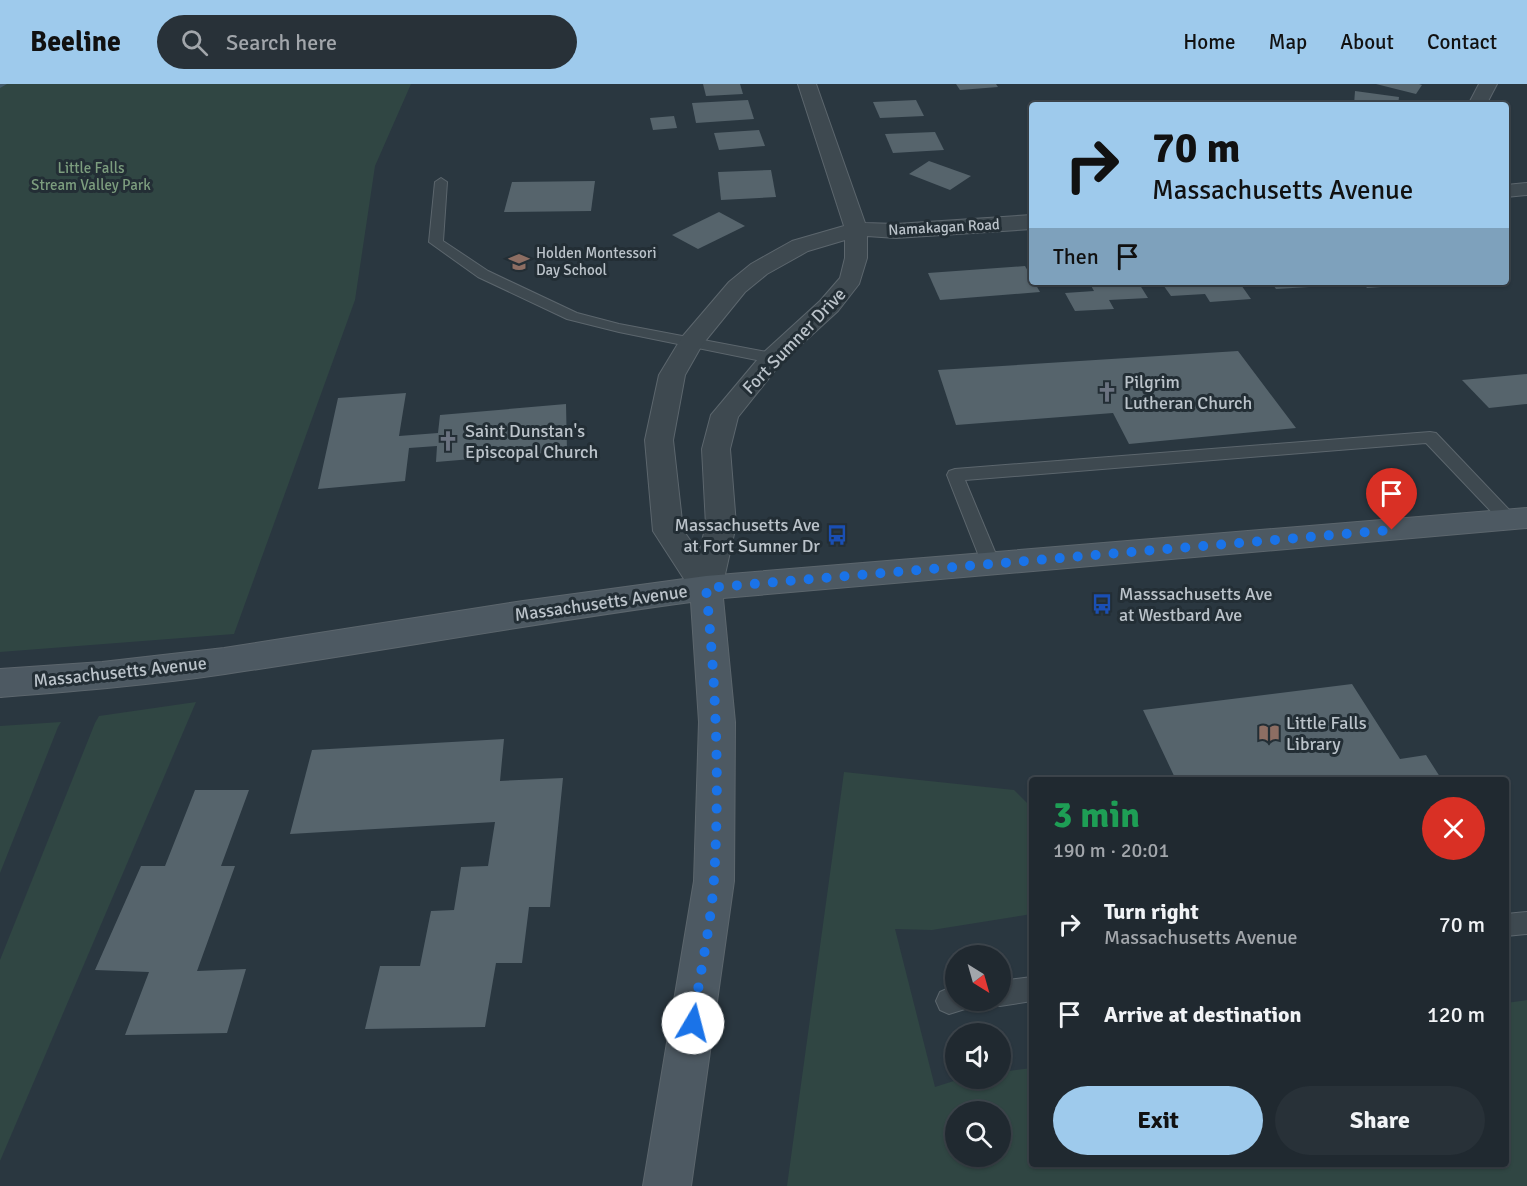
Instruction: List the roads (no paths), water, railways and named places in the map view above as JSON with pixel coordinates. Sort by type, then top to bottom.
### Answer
[{"type":"main road","name":"Massachusetts Avenue","points":[[0,683],[102,675],[224,661],[523,613],[706,588],[1518,519]]},
{"type":"main road","points":[[667,1186],[714,881],[717,722],[706,588]]},
{"type":"street","name":"Fort Sumner Drive","points":[[706,588],[721,525],[716,449],[725,415],[772,358],[829,306],[851,279],[856,258],[856,229],[807,84]]},
{"type":"street","points":[[1479,102],[1488,84]]},
{"type":"street","name":"Namakagan Road","points":[[856,229],[896,231],[1029,222]]},
{"type":"street","points":[[706,588],[668,531],[658,440],[672,375],[691,342],[737,287],[759,269],[800,246],[856,229]]},
{"type":"lane","points":[[441,182],[436,242],[483,274],[572,316],[620,328],[772,358]]},
{"type":"lane","points":[[991,564],[955,476],[1430,438],[1518,519]]},
{"type":"lane","points":[[1509,926],[1527,923]]},
{"type":"lane","points":[[1011,992],[1029,989]]},
{"type":"place","name":"Holden Montessori Day School","points":[[519,262]]},
{"type":"place","name":"Pilgrim Lutheran Church","points":[[1107,392]]},
{"type":"place","name":"Saint Dunstan's Episcopal Church","points":[[448,441]]},
{"type":"place","name":"Massachusetts Ave at Fort Sumner Dr","points":[[837,535]]},
{"type":"place","name":"Masssachusetts Ave at Westbard Ave","points":[[1102,604]]},
{"type":"place","name":"Little Falls Library","points":[[1269,733]]},
{"type":"park label","name":"Little Falls Stream Valley Park","points":[[91,176]]}]
